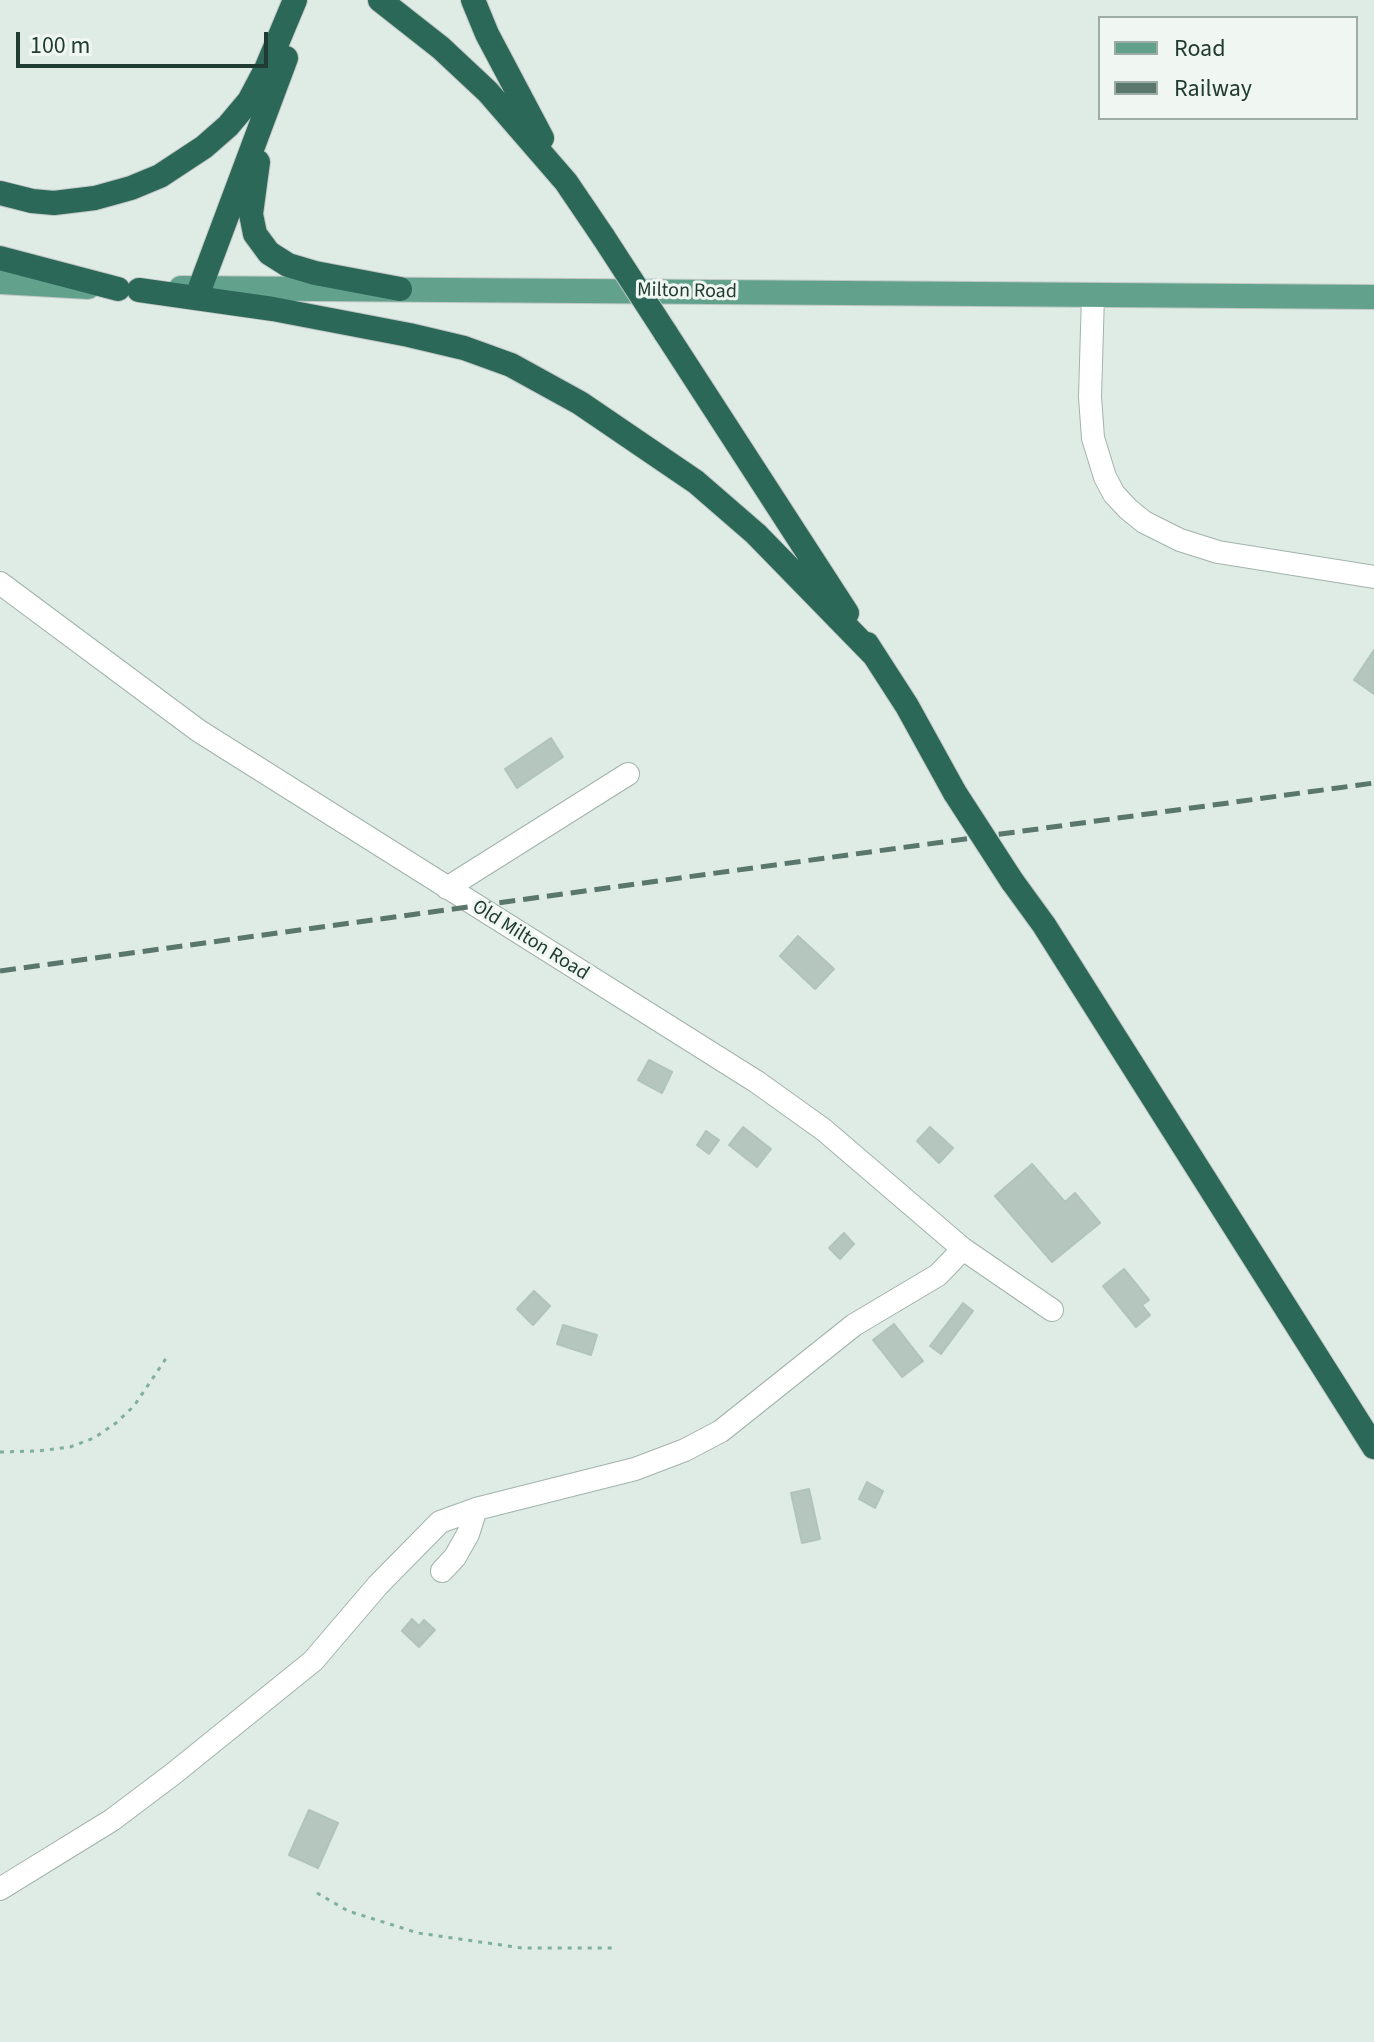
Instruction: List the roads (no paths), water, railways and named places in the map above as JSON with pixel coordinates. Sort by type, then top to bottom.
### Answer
[{"type":"highway","points":[[0,193],[54,203],[95,198],[160,176],[204,147],[228,126],[249,101],[295,0]]},
{"type":"highway","points":[[200,288],[268,111],[303,0]]},
{"type":"highway","points":[[380,0],[441,48],[488,92],[566,182]]},
{"type":"highway","points":[[473,0],[504,67],[566,182],[907,706],[955,793],[1044,925],[1374,1447]]},
{"type":"highway","points":[[268,111],[251,214],[255,234],[269,253],[288,265],[315,273],[400,289]]},
{"type":"highway","points":[[0,258],[128,290],[273,309],[409,335],[464,348],[511,365],[580,403],[696,482],[756,534],[874,655]]},
{"type":"main road","name":"Milton Road","points":[[0,282],[128,290],[400,289],[1374,297]]},
{"type":"street","points":[[1093,295],[1090,397],[1093,438],[1105,477],[1114,494],[1128,509],[1144,522],[1180,540],[1218,552],[1374,577]]},
{"type":"street","name":"Old Milton Road","points":[[0,583],[199,731],[757,1082],[824,1130],[963,1249],[1052,1310]]},
{"type":"street","points":[[447,888],[628,774]]},
{"type":"street","points":[[0,1889],[112,1820],[313,1661],[378,1585],[440,1522],[476,1509],[635,1469],[685,1450],[721,1431],[854,1325],[938,1275],[963,1249]]},
{"type":"street","points":[[442,1571],[455,1557],[468,1534],[476,1509]]},
{"type":"railway","points":[[0,971],[1374,783]]}]
